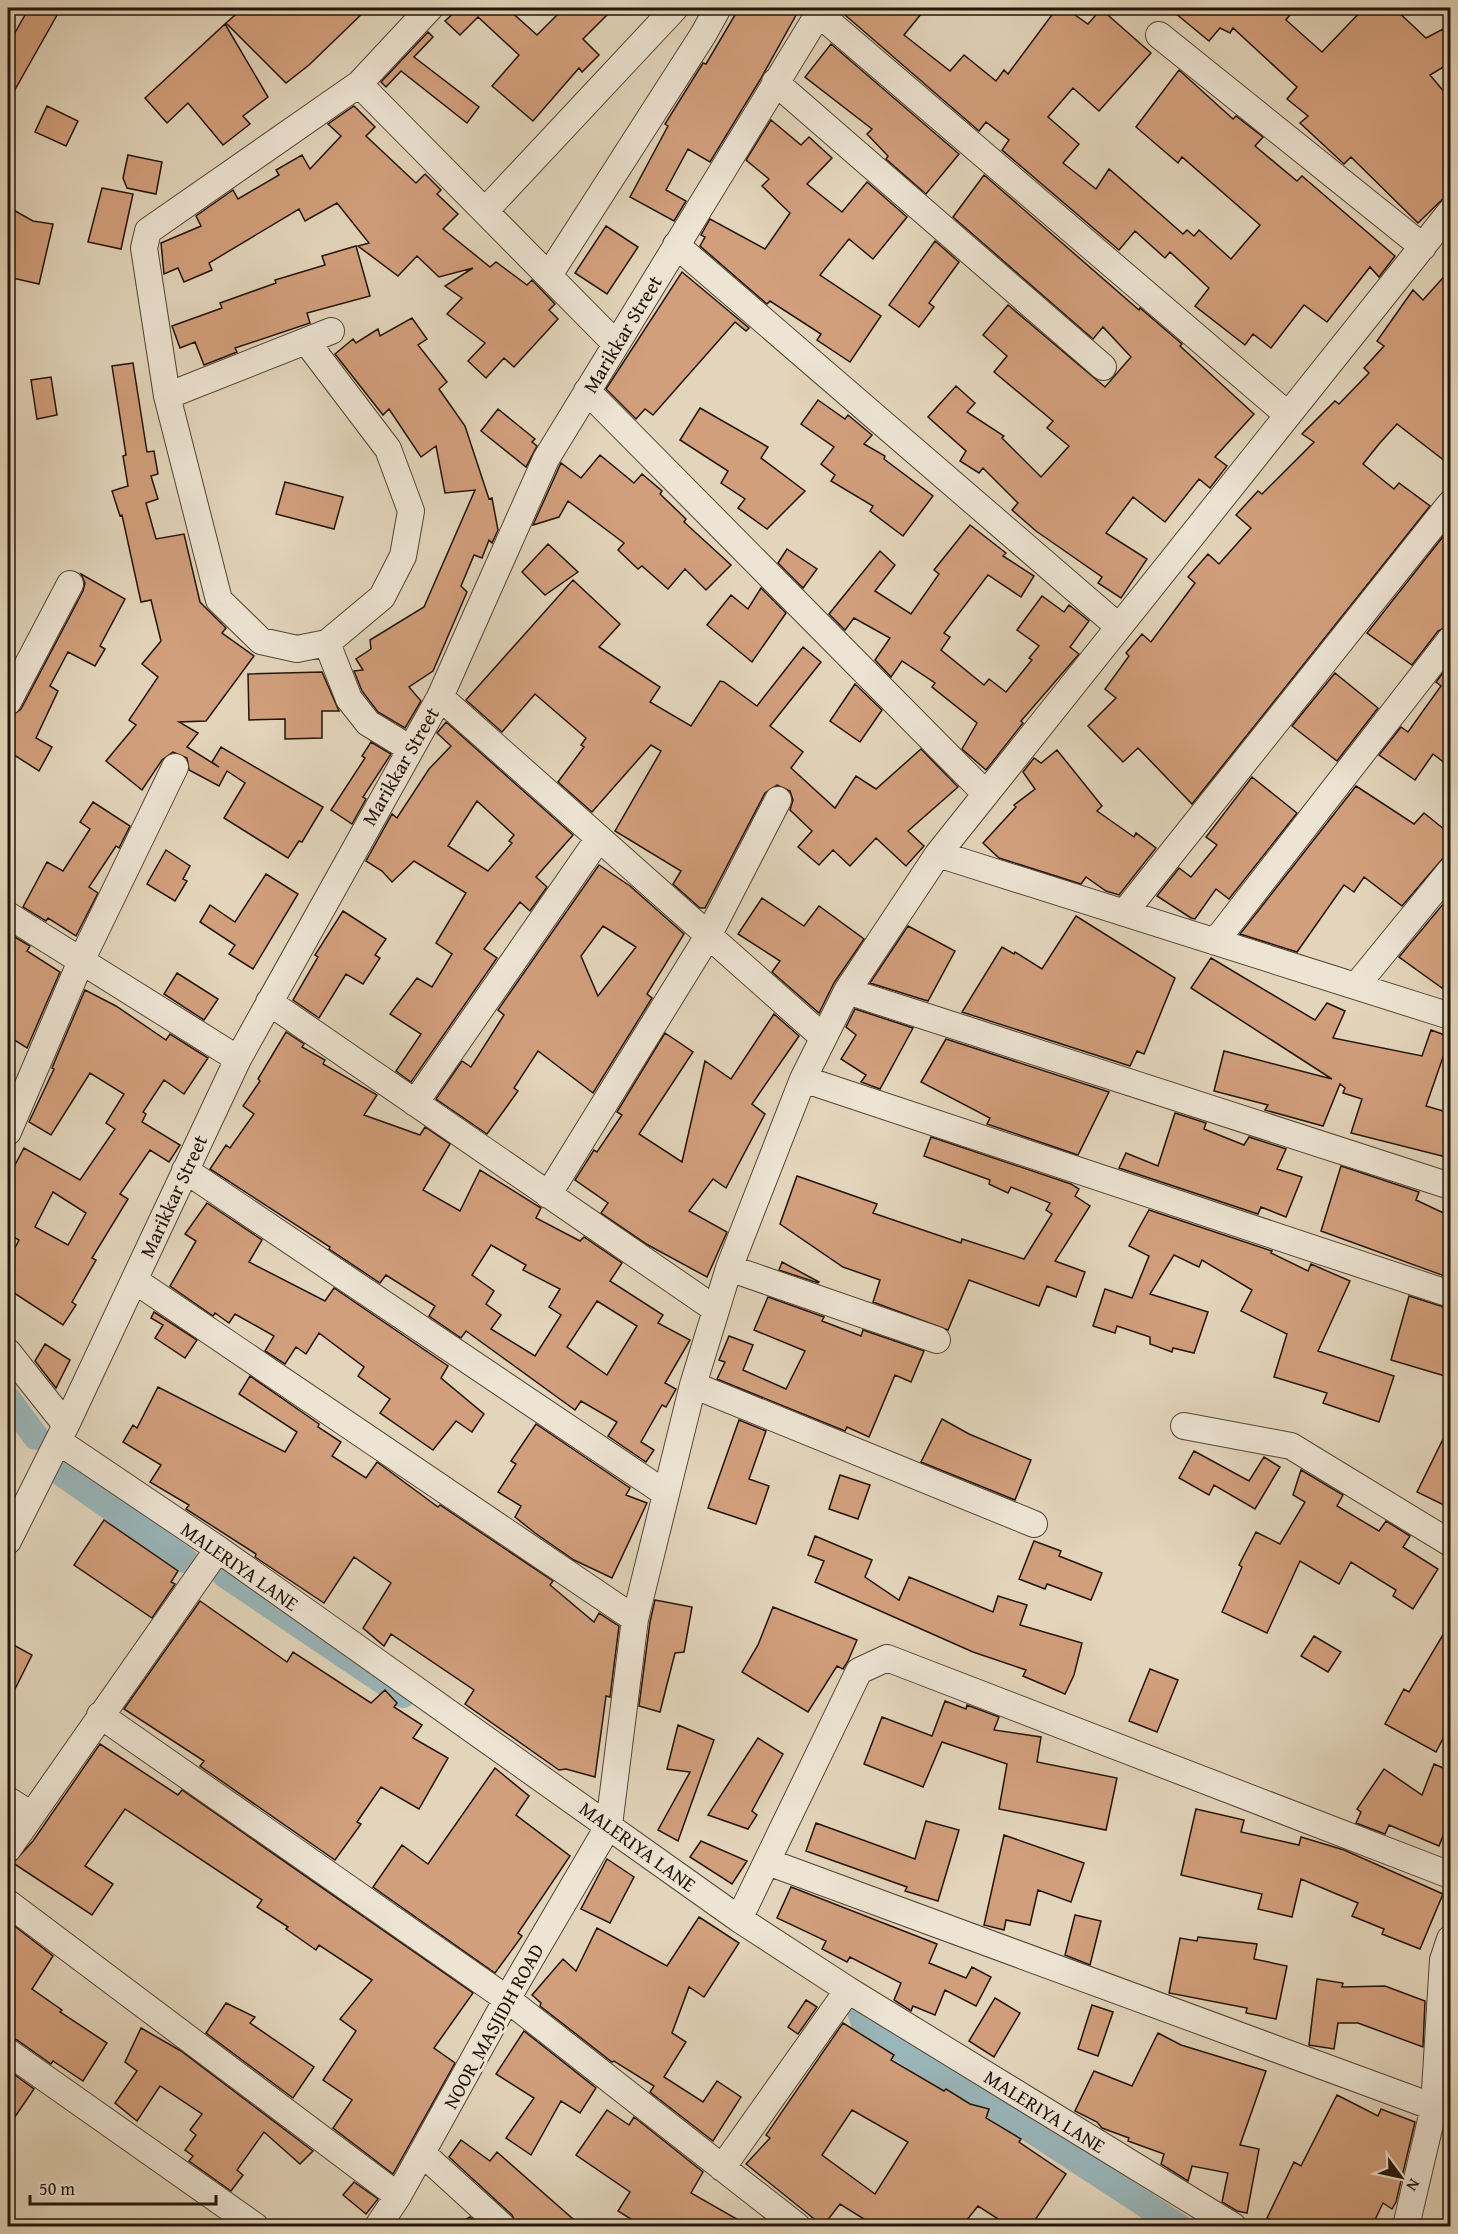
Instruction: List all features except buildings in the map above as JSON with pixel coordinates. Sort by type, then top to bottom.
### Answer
[{"type":"street","points":[[306,341],[388,449],[411,511],[403,556],[382,597],[327,643],[297,649],[261,641],[219,600],[168,396],[144,248],[148,231],[359,84],[430,8]]},
{"type":"street","points":[[486,210],[675,8]]},
{"type":"street","points":[[549,275],[704,35],[718,8]]},
{"type":"street","points":[[820,10],[1288,415]]},
{"type":"street","name":"Marikkar Street","points":[[8,1541],[62,1433],[238,1059],[409,748],[440,697],[546,459],[820,10]]},
{"type":"street","points":[[1159,35],[1423,247]]},
{"type":"street","points":[[775,82],[1103,368]]},
{"type":"street","points":[[359,84],[616,344]]},
{"type":"street","points":[[609,1825],[635,1619],[693,1385],[729,1268],[803,1079],[823,1037],[847,992],[938,854],[1450,212]]},
{"type":"street","points":[[676,245],[1119,627]]},
{"type":"street","points":[[168,396],[331,331]]},
{"type":"street","points":[[587,391],[986,794]]},
{"type":"street","points":[[1124,913],[1450,504]]},
{"type":"street","points":[[8,702],[70,584]]},
{"type":"street","points":[[1215,942],[1450,640]]},
{"type":"street","points":[[327,643],[349,699],[369,723],[409,748]]},
{"type":"street","points":[[440,697],[823,1037]]},
{"type":"street","points":[[8,1132],[81,961],[175,767]]},
{"type":"street","points":[[548,1195],[708,936],[778,800]]},
{"type":"street","points":[[415,1103],[599,838]]},
{"type":"street","points":[[938,854],[1450,1016]]},
{"type":"street","points":[[1356,986],[1450,871]]},
{"type":"street","points":[[8,915],[238,1059]]},
{"type":"street","points":[[847,992],[1450,1186]]},
{"type":"street","points":[[269,1002],[715,1309]]},
{"type":"street","points":[[803,1079],[1450,1294]]},
{"type":"street","points":[[185,1170],[665,1493]]},
{"type":"street","points":[[729,1268],[937,1340]]},
{"type":"street","points":[[134,1280],[635,1619]]},
{"type":"street","name":"MALERIYA LANE","points":[[8,1352],[62,1433],[218,1549],[738,1918],[848,1990],[1233,2226]]},
{"type":"street","points":[[693,1385],[1034,1524]]},
{"type":"street","points":[[1184,1426],[1291,1446],[1450,1543]]},
{"type":"street","points":[[8,1849],[30,1814],[218,1549]]},
{"type":"street","points":[[738,1918],[768,1862],[859,1671],[887,1658],[1450,1875]]},
{"type":"street","points":[[100,1715],[507,1999],[797,2226]]},
{"type":"street","points":[[8,1800],[30,1814]]},
{"type":"street","name":"NOOR_MASJIDH ROAD","points":[[378,2226],[398,2196],[507,1999],[609,1825]]},
{"type":"street","points":[[768,1862],[1442,2110]]},
{"type":"street","points":[[8,1904],[398,2196]]},
{"type":"street","points":[[1406,2226],[1442,2110],[1443,1960],[1450,1939]]},
{"type":"street","points":[[722,2168],[848,1990]]},
{"type":"street","points":[[8,2052],[255,2226]]},
{"type":"street","points":[[422,2153],[502,2226]]},
{"type":"waterway","points":[[8,1399],[36,1437]]},
{"type":"waterway","points":[[64,1475],[185,1560]]},
{"type":"waterway","points":[[225,1575],[403,1695]]},
{"type":"waterway","points":[[860,2011],[865,2027],[994,2106],[1178,2226]]}]
